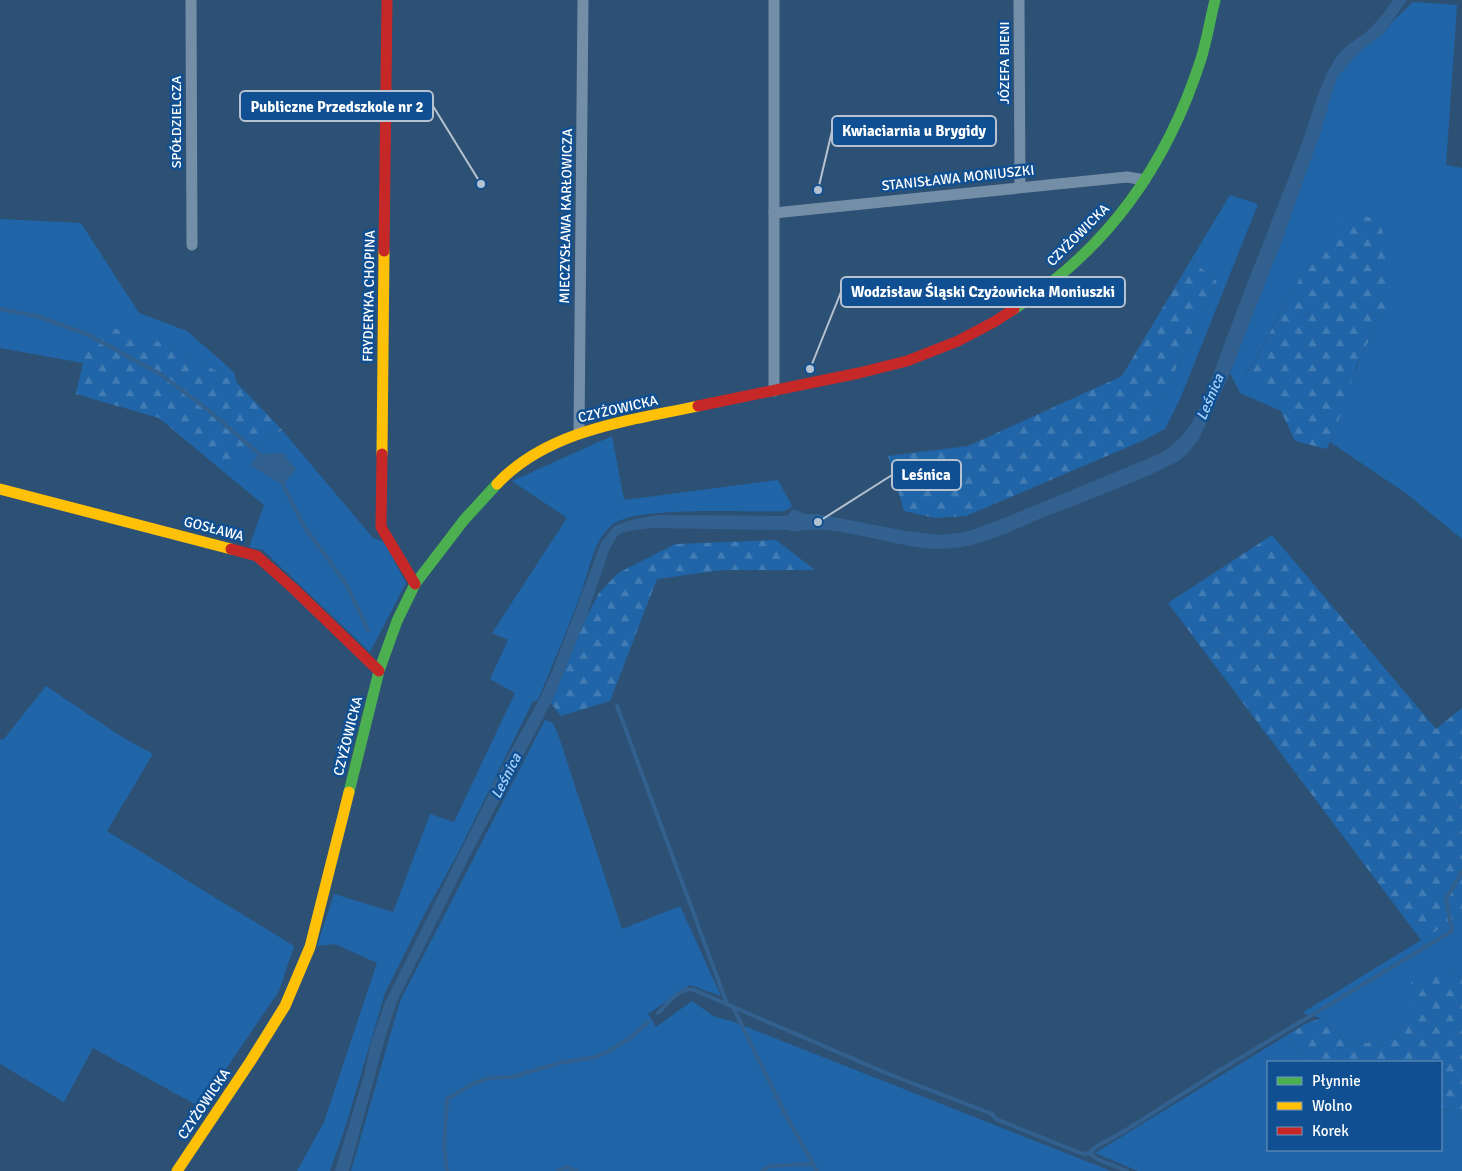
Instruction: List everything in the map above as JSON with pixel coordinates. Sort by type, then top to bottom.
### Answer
[{"type":"street","name":"SPÓŁDZIELCZA","points":[[191,0],[192,245]]},
{"type":"street","name":"FRYDERYKA CHOPINA","points":[[387,0],[382,527],[416,584]]},
{"type":"street","name":"MIECZYSŁAWA KARŁOWICZA","points":[[578,433],[583,0]]},
{"type":"street","points":[[774,0],[774,391]]},
{"type":"street","name":"JÓZEFA BIENI","points":[[1019,0],[1020,187]]},
{"type":"street","name":"CZYŻOWICKA","points":[[177,1171],[285,1006],[310,947],[380,671],[397,621],[416,584],[464,520],[505,476],[543,449],[578,433],[867,371],[921,356],[995,321],[1029,299],[1060,275],[1091,247],[1119,215],[1145,180],[1176,124],[1202,58],[1215,0]]},
{"type":"street","name":"STANISŁAWA MONIUSZKI","points":[[774,213],[1128,177],[1145,180]]},
{"type":"street","name":"GOSŁAWA","points":[[0,489],[257,556],[380,671]]},
{"type":"green space","points":[[1413,2],[1457,5],[1446,165],[1462,168],[1462,539],[1407,494],[1330,442],[1360,358],[1385,309],[1306,267],[1246,375],[1281,411],[1240,393],[1230,373],[1310,160],[1337,77],[1361,50],[1383,34],[1393,21]]},
{"type":"green space","points":[[1230,195],[1258,204],[1180,399],[1165,429],[1142,441],[1217,281],[1191,260]]},
{"type":"green space","points":[[1352,210],[1380,222],[1389,257],[1385,309],[1357,364],[1344,406],[1327,449],[1295,441],[1281,411],[1246,376],[1306,267]]},
{"type":"green space","points":[[0,219],[81,223],[139,313],[187,331],[234,372],[237,383],[170,345],[84,344],[83,363],[0,348]]},
{"type":"green space","points":[[1191,260],[1217,281],[1142,441],[966,516],[935,518],[904,511],[888,456],[968,446],[1122,376]]},
{"type":"green space","points":[[103,325],[170,345],[237,383],[282,430],[257,446],[225,473],[159,418],[76,394],[83,363],[84,344]]},
{"type":"green space","points":[[282,430],[373,538],[384,542],[406,583],[370,652],[263,550],[249,547],[264,505],[225,473],[257,446]]},
{"type":"green space","points":[[612,436],[624,500],[778,480],[792,506],[785,511],[694,511],[644,515],[624,519],[612,525],[600,539],[577,604],[538,700],[533,701],[457,855],[425,913],[385,993],[346,1125],[330,1171],[297,1171],[324,1122],[377,963],[335,944],[317,946],[334,894],[393,912],[430,814],[454,822],[515,693],[490,679],[508,640],[492,633],[567,518],[512,481]]},
{"type":"green space","points":[[1272,535],[1436,729],[1462,708],[1462,915],[1421,940],[1168,603]]},
{"type":"green space","points":[[776,540],[815,570],[722,570],[657,579],[610,701],[561,716],[551,703],[586,618],[599,593],[618,573],[675,544]]},
{"type":"green space","points":[[46,686],[122,737],[153,754],[107,831],[294,946],[279,991],[200,1107],[93,1048],[64,1102],[0,1064],[0,739],[3,740]]},
{"type":"green space","points":[[545,720],[553,723],[559,737],[622,929],[680,906],[721,996],[690,985],[648,1014],[656,1027],[692,1001],[713,1016],[734,1022],[1111,1171],[351,1171],[400,1001]]},
{"type":"green space","points":[[1462,915],[1462,977],[1448,974],[1412,1012],[1394,1039],[1351,1045],[1321,1018],[1302,1013]]},
{"type":"green space","points":[[1448,974],[1462,977],[1462,1115],[1454,1110],[1442,1109],[1442,1061],[1315,1061],[1284,1037],[1305,1024],[1321,1018],[1351,1045],[1394,1039],[1412,1012],[1411,981]]},
{"type":"green space","points":[[1284,1037],[1315,1061],[1267,1061],[1267,1151],[1442,1151],[1442,1110],[1454,1110],[1462,1115],[1462,1171],[1138,1171],[1095,1153]]},
{"type":"water","points":[[1393,0],[1407,0],[1383,34],[1361,50],[1337,77],[1321,131],[1283,238],[1230,373],[1199,439],[1188,453],[1177,462],[1129,484],[995,538],[955,548],[923,548],[828,530],[794,532],[788,530],[650,528],[628,531],[618,535],[610,548],[586,618],[551,703],[469,858],[398,999],[386,1035],[349,1171],[335,1171],[364,1075],[371,1042],[385,1002],[489,794],[490,788],[540,698],[601,543],[614,526],[634,519],[657,515],[787,516],[793,509],[805,514],[817,514],[906,531],[939,535],[966,532],[1159,454],[1171,446],[1190,425],[1209,388],[1329,70],[1342,50],[1370,29]]},
{"type":"water","points":[[283,453],[296,469],[283,485],[250,465],[259,454]]},
{"type":"waterway","points":[[0,309],[36,316],[87,334],[162,375],[209,411],[259,454]]},
{"type":"waterway","points":[[283,485],[304,526],[346,584],[368,630]]},
{"type":"waterway","points":[[617,706],[727,1004]]},
{"type":"waterway","points":[[1089,1153],[1097,1146],[1123,1132],[1217,1072],[1452,931],[1446,899],[1462,871]]},
{"type":"waterway","points":[[658,1013],[679,993],[689,989],[694,990],[886,1073],[992,1114],[996,1119],[1083,1154],[1089,1153],[1097,1159],[1127,1171]]},
{"type":"waterway","points":[[733,1007],[783,1110],[817,1171]]},
{"type":"waterway","points":[[447,1171],[444,1146],[447,1099],[474,1083],[489,1078],[512,1077],[559,1063],[596,1057],[630,1038],[648,1022]]},
{"type":"waterway","points":[[762,1171],[770,1166],[813,1164]]},
{"type":"waterway","points":[[558,1171],[566,1167],[576,1171]]},
{"type":"traffic: fast","points":[[1014,309],[1048,285],[1078,260],[1106,231],[1152,169],[1171,134],[1187,98],[1203,52],[1215,0]]},
{"type":"traffic: fast","points":[[349,792],[379,671],[397,621],[415,584],[464,520],[497,484]]},
{"type":"traffic: slow","points":[[382,454],[384,251]]},
{"type":"traffic: slow","points":[[497,484],[518,465],[565,439],[618,423],[698,406]]},
{"type":"traffic: slow","points":[[0,489],[231,549]]},
{"type":"traffic: slow","points":[[177,1171],[285,1006],[310,947],[349,792]]},
{"type":"traffic: jam","points":[[384,251],[387,0]]},
{"type":"traffic: jam","points":[[698,406],[859,373],[907,361],[958,341],[1014,309]]},
{"type":"traffic: jam","points":[[382,454],[381,527],[415,584]]},
{"type":"traffic: jam","points":[[231,549],[257,556],[379,671]]},
{"type":"place","name":"Publiczne Przedszkole nr 2","points":[[481,184]]},
{"type":"place","name":"Kwiaciarnia u Brygidy","points":[[818,190]]},
{"type":"place","name":"Wodzisław Śląski Czyżowicka Moniuszki","points":[[810,369]]},
{"type":"place","name":"Leśnica","points":[[818,522]]}]
